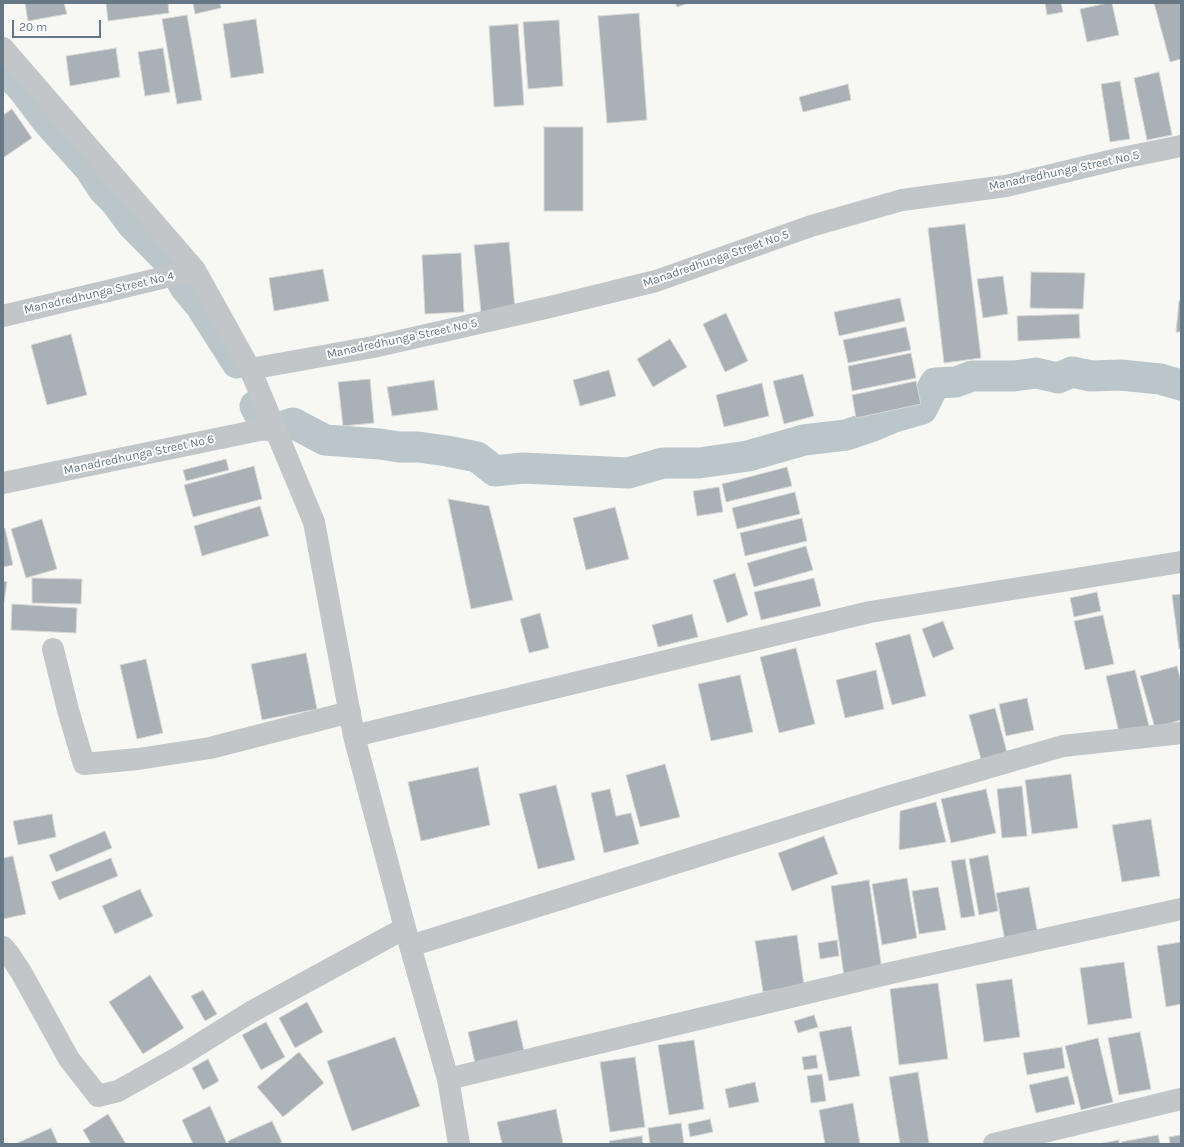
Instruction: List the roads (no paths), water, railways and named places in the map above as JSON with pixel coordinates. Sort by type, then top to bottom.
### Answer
[{"type":"street","points":[[3,48],[195,270],[250,369],[314,522],[354,736],[448,1079],[459,1144]]},
{"type":"street","name":"Manadredhunga Street No 5","points":[[250,369],[373,347],[550,307],[656,281],[811,226],[902,200],[1006,186],[1181,146]]},
{"type":"street","name":"Manadredhunga Street No 4","points":[[3,316],[195,270]]},
{"type":"street","name":"Manadredhunga Street No 6","points":[[3,483],[274,427]]},
{"type":"street","points":[[354,736],[870,612],[1181,562]]},
{"type":"street","points":[[53,649],[84,764],[138,759],[210,748],[350,712]]},
{"type":"street","points":[[3,948],[21,972],[69,1059],[98,1096],[118,1091],[177,1058],[251,1012],[408,937],[1063,746],[1181,733]]},
{"type":"street","points":[[448,1079],[895,972],[1181,909]]},
{"type":"street","points":[[994,1144],[1181,1099]]},
{"type":"waterway","points":[[3,68],[22,88],[47,121],[90,169],[103,189],[115,201],[132,224],[173,266],[185,287],[200,305],[237,363]]},
{"type":"waterway","points":[[255,406],[265,425],[281,427],[293,423],[325,440],[399,447],[418,447],[447,451],[477,457],[495,471],[523,468],[628,473],[663,463],[699,463],[748,456],[804,440],[846,435],[894,417],[922,409],[935,383],[956,382],[972,376],[1014,376],[1036,373],[1058,378],[1072,372],[1091,376],[1121,375],[1160,379],[1181,385]]}]
